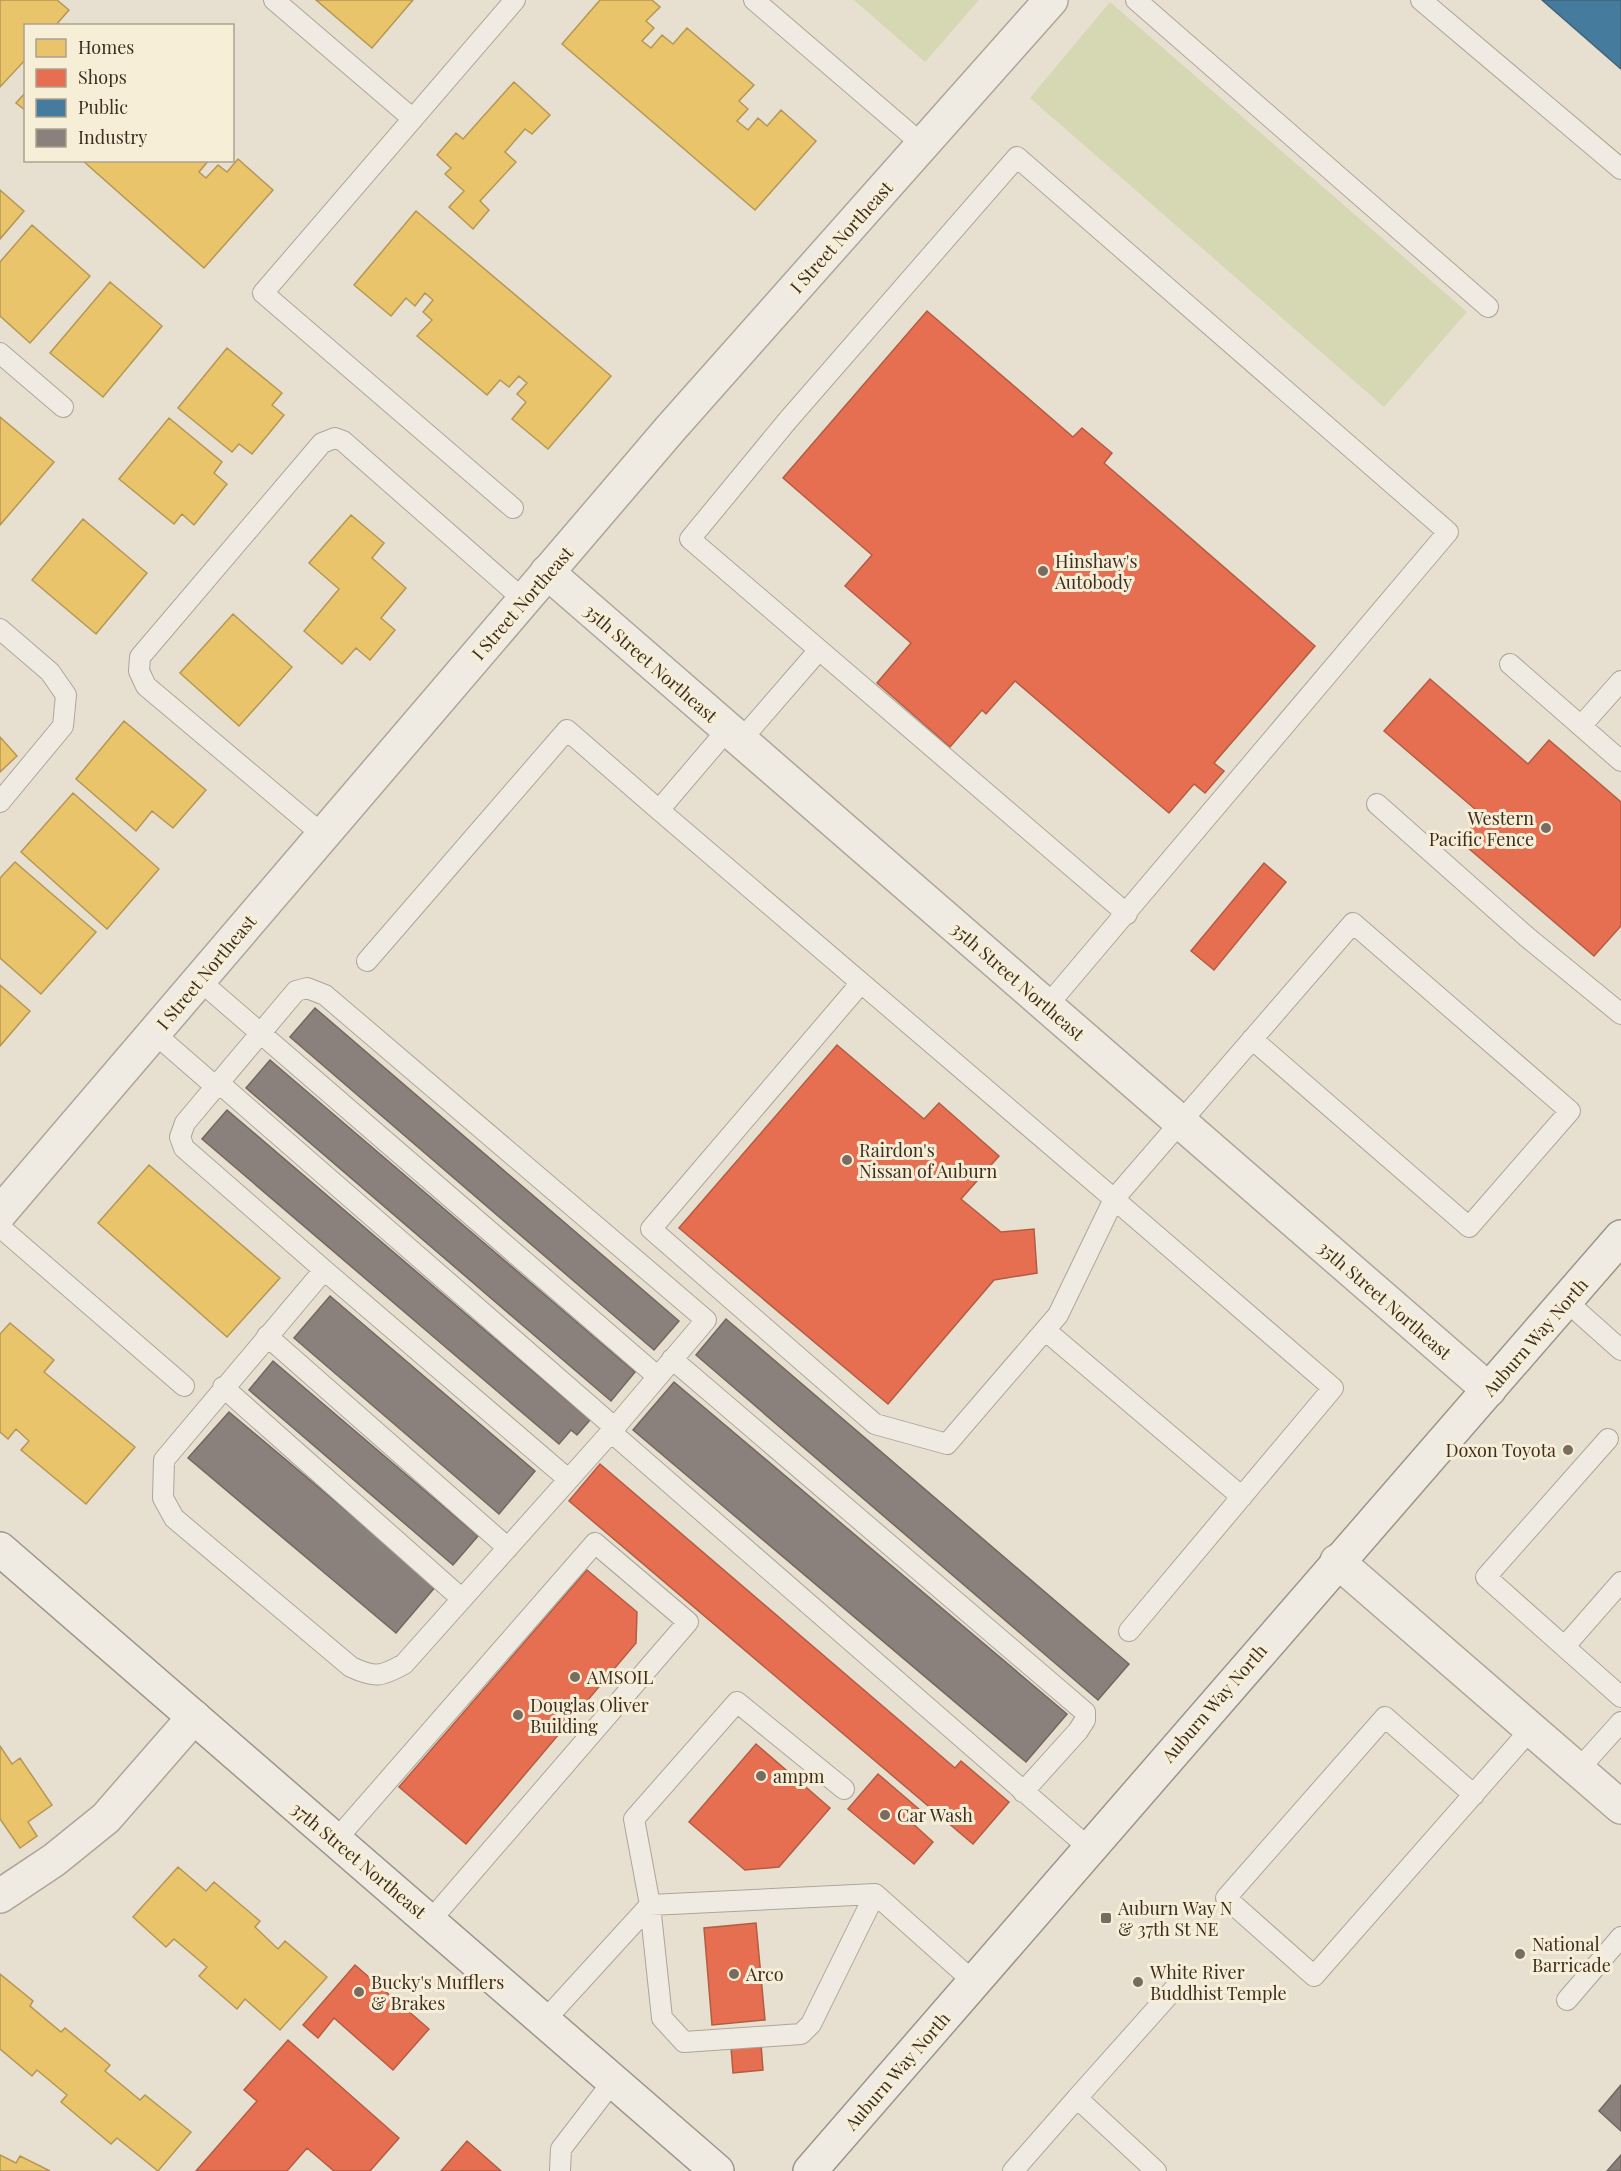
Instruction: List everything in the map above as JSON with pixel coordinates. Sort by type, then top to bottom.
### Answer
[{"type":"street","name":"I Street Northeast","points":[[0,1213],[547,572],[1051,0]]},
{"type":"street","name":"35th Street Northeast","points":[[547,572],[1489,1390]]},
{"type":"street","name":"Auburn Way North","points":[[810,2171],[1337,1561],[1621,1237]]},
{"type":"street","name":"37th Street Northeast","points":[[0,1549],[717,2171]]},
{"type":"street","points":[[1337,1561],[1621,1807]]},
{"type":"street","points":[[0,1896],[54,1860],[106,1818],[194,1718]]},
{"type":"lane","points":[[274,0],[413,119]]},
{"type":"lane","points":[[513,508],[263,293],[515,0]]},
{"type":"lane","points":[[754,0],[922,145]]},
{"type":"lane","points":[[1136,0],[1488,307]]},
{"type":"lane","points":[[1421,0],[1621,169]]},
{"type":"lane","points":[[1047,1006],[1127,914],[1448,532],[1017,157],[788,420],[690,539],[1127,914]]},
{"type":"lane","points":[[0,353],[63,407]]},
{"type":"lane","points":[[323,835],[146,686],[140,671],[140,657],[322,443],[335,438],[343,441],[524,600]]},
{"type":"lane","points":[[0,629],[50,672],[66,695],[63,726],[0,802]]},
{"type":"lane","points":[[658,810],[819,650]]},
{"type":"lane","points":[[1510,664],[1621,761]]},
{"type":"lane","points":[[1581,726],[1621,681]]},
{"type":"lane","points":[[367,961],[567,730],[1333,1388],[1128,1631]]},
{"type":"lane","points":[[1377,804],[1527,937],[1621,1014]]},
{"type":"lane","points":[[861,983],[651,1229],[875,1424],[947,1444],[1058,1314],[1114,1199],[1180,1122],[1353,922],[1570,1111],[1469,1227],[1252,1039]]},
{"type":"lane","points":[[199,980],[657,1376]]},
{"type":"lane","points":[[324,1270],[223,1387],[164,1460],[163,1498],[174,1518],[351,1667],[371,1676],[388,1673],[404,1664],[613,1429],[706,1320],[325,995],[307,988],[296,992],[185,1123],[180,1137],[184,1148],[568,1479]]},
{"type":"lane","points":[[154,1032],[217,1084],[613,1429],[1089,1848]]},
{"type":"lane","points":[[0,1227],[184,1386]]},
{"type":"lane","points":[[1566,1301],[1621,1350]]},
{"type":"lane","points":[[1045,1330],[1242,1497]]},
{"type":"lane","points":[[267,1336],[508,1548]]},
{"type":"lane","points":[[672,1359],[1085,1712],[1085,1720],[1077,1731],[1023,1792]]},
{"type":"lane","points":[[223,1387],[462,1599]]},
{"type":"lane","points":[[1608,1439],[1486,1577],[1621,1697]]},
{"type":"lane","points":[[335,1841],[595,1543],[688,1622],[430,1921]]},
{"type":"lane","points":[[1564,1646],[1621,1582]]},
{"type":"lane","points":[[844,1789],[737,1702],[634,1819],[650,1905],[662,2018],[684,2042],[801,2034],[811,2024],[875,1894]]},
{"type":"lane","points":[[1474,1795],[1385,1717],[1226,1898],[1314,1976],[1474,1795],[1531,1729]]},
{"type":"lane","points":[[1578,1770],[1621,1722]]},
{"type":"lane","points":[[545,2020],[650,1905],[875,1894],[974,1982]]},
{"type":"lane","points":[[1567,2000],[1621,1937]]},
{"type":"lane","points":[[1013,2171],[1184,1977]]},
{"type":"lane","points":[[560,2171],[561,2149],[614,2080]]},
{"type":"lane","points":[[1077,2098],[1156,2171]]},
{"type":"green space","points":[[854,0],[979,0],[925,62]]},
{"type":"green space","points":[[1110,2],[1467,312],[1384,407],[1030,98]]},
{"type":"building: Homes","points":[[0,0],[57,0],[69,10],[57,24],[24,24],[24,61],[0,87]]},
{"type":"building: Homes","points":[[316,0],[413,0],[372,48]]},
{"type":"building: Homes","points":[[600,0],[652,0],[660,7],[646,21],[654,28],[642,41],[651,48],[662,35],[673,44],[687,28],[754,85],[739,101],[748,109],[737,121],[748,130],[758,118],[767,126],[781,110],[816,141],[755,210],[562,44]]},
{"type":"building: Homes","points":[[514,82],[550,115],[532,134],[525,129],[505,152],[516,162],[480,201],[489,210],[473,229],[449,207],[464,191],[445,174],[451,168],[437,155],[456,133],[463,139]]},
{"type":"building: Homes","points":[[24,94],[24,109],[16,103]]},
{"type":"building: Homes","points":[[238,159],[273,190],[204,268],[84,162],[207,162],[199,172],[206,178],[218,165],[227,172]]},
{"type":"building: Homes","points":[[0,190],[24,211],[0,239]]},
{"type":"building: Homes","points":[[416,211],[611,376],[548,449],[512,419],[526,402],[517,394],[527,383],[519,376],[509,387],[500,380],[487,395],[417,336],[432,320],[423,312],[433,300],[425,293],[415,306],[406,298],[391,316],[354,285]]},
{"type":"building: Homes","points":[[32,225],[90,276],[30,343],[0,316],[0,262]]},
{"type":"building: Homes","points":[[110,282],[162,326],[103,397],[50,353]]},
{"type":"building: Homes","points":[[227,348],[282,393],[272,405],[284,415],[252,454],[239,444],[232,452],[178,408]]},
{"type":"building: Homes","points":[[0,417],[54,462],[0,525]]},
{"type":"building: Homes","points":[[169,418],[222,462],[214,473],[227,484],[194,525],[182,514],[174,524],[119,479]]},
{"type":"building: Homes","points":[[351,515],[384,543],[372,558],[406,588],[381,618],[395,630],[370,660],[356,648],[342,664],[304,631],[339,589],[309,563]]},
{"type":"building: Homes","points":[[83,519],[147,573],[96,634],[32,580]]},
{"type":"building: Homes","points":[[233,614],[292,667],[239,726],[180,673]]},
{"type":"building: Homes","points":[[124,721],[206,790],[173,828],[152,811],[136,831],[76,779]]},
{"type":"building: Homes","points":[[0,737],[17,756],[0,772]]},
{"type":"building: Homes","points":[[73,793],[159,869],[107,929],[21,852]]},
{"type":"building: Homes","points":[[15,862],[96,932],[41,994],[0,958],[0,878]]},
{"type":"building: Homes","points":[[0,985],[30,1011],[0,1046]]},
{"type":"building: Homes","points":[[149,1165],[280,1278],[227,1337],[98,1223]]},
{"type":"building: Homes","points":[[10,1323],[54,1360],[44,1372],[135,1447],[86,1504],[21,1450],[29,1441],[16,1429],[8,1439],[0,1432],[0,1334]]},
{"type":"building: Homes","points":[[0,1746],[12,1764],[20,1758],[52,1805],[28,1822],[37,1836],[20,1848],[0,1819]]},
{"type":"building: Homes","points":[[178,1867],[206,1891],[214,1882],[260,1921],[255,1927],[278,1949],[285,1941],[327,1977],[280,2030],[245,1999],[237,2009],[199,1976],[207,1967],[174,1939],[166,1947],[133,1917]]},
{"type":"building: Homes","points":[[0,1974],[33,2001],[30,2006],[61,2032],[65,2028],[110,2065],[105,2071],[140,2100],[145,2095],[191,2132],[158,2171],[117,2138],[111,2144],[61,2102],[67,2095],[37,2070],[32,2076],[0,2049]]},
{"type":"building: Homes","points":[[0,2155],[16,2163],[20,2156],[50,2171],[0,2171]]},
{"type":"building: Shops","name":"Hinshaw's Autobody","points":[[927,311],[1073,437],[1082,428],[1112,453],[1104,463],[1315,646],[1214,763],[1224,771],[1205,793],[1194,784],[1169,813],[1015,681],[986,714],[982,710],[950,747],[877,683],[911,643],[845,586],[872,555],[783,478]]},
{"type":"building: Shops","name":"Western Pacific Fence","points":[[1430,679],[1528,764],[1549,740],[1621,802],[1621,926],[1594,956],[1460,841],[1482,815],[1384,731]]},
{"type":"building: Shops","points":[[1264,863],[1286,882],[1214,970],[1191,951]]},
{"type":"building: Shops","points":[[837,1045],[924,1119],[939,1103],[999,1156],[961,1199],[1001,1232],[1034,1229],[1037,1273],[994,1280],[888,1404],[679,1228]]},
{"type":"building: Shops","points":[[600,1464],[955,1768],[961,1761],[1009,1802],[973,1844],[569,1501]]},
{"type":"building: Shops","name":"Douglas Oliver Building","points":[[587,1570],[637,1612],[636,1643],[466,1844],[399,1787]]},
{"type":"building: Shops","name":"ampm","points":[[756,1744],[830,1808],[779,1867],[745,1870],[689,1822]]},
{"type":"building: Shops","name":"Car Wash","points":[[878,1774],[920,1810],[910,1821],[933,1842],[914,1864],[848,1809]]},
{"type":"building: Shops","name":"Arco","points":[[756,1923],[765,2020],[712,2025],[704,1928]]},
{"type":"building: Shops","name":"Bucky's Mufflers & Brakes","points":[[355,1965],[429,2029],[393,2070],[334,2018],[318,2038],[303,2025]]},
{"type":"building: Shops","points":[[288,2040],[399,2138],[370,2171],[334,2171],[307,2148],[287,2171],[196,2171],[257,2101],[244,2090]]},
{"type":"building: Shops","points":[[761,2044],[763,2070],[733,2073],[731,2047]]},
{"type":"building: Shops","points":[[467,2141],[501,2171],[441,2171]]},
{"type":"building: Public","points":[[1542,0],[1621,0],[1621,69]]},
{"type":"building: Industry","points":[[315,1008],[679,1321],[654,1350],[290,1037]]},
{"type":"building: Industry","points":[[270,1060],[635,1372],[611,1401],[246,1088]]},
{"type":"building: Industry","points":[[227,1110],[590,1420],[577,1435],[571,1430],[559,1444],[202,1139]]},
{"type":"building: Industry","points":[[330,1296],[535,1471],[499,1514],[294,1338]]},
{"type":"building: Industry","points":[[726,1319],[1129,1664],[1098,1700],[696,1355]]},
{"type":"building: Industry","points":[[273,1361],[478,1536],[453,1565],[249,1390]]},
{"type":"building: Industry","points":[[674,1382],[1067,1714],[1026,1762],[633,1430]]},
{"type":"building: Industry","points":[[229,1412],[436,1586],[396,1633],[188,1458]]},
{"type":"building: Industry","points":[[1621,2085],[1621,2131],[1599,2111]]},
{"type":"building: Industry","points":[[1621,2155],[1621,2171],[1607,2171]]},
{"type":"place","name":"Hinshaw's Autobody","points":[[1043,571]]},
{"type":"place","name":"Western Pacific Fence","points":[[1546,828]]},
{"type":"place","name":"Rairdon's Nissan of Auburn","points":[[847,1160]]},
{"type":"place","name":"Doxon Toyota","points":[[1568,1450]]},
{"type":"place","name":"AMSOIL","points":[[575,1677]]},
{"type":"place","name":"Douglas Oliver Building","points":[[518,1715]]},
{"type":"place","name":"ampm","points":[[761,1776]]},
{"type":"place","name":"Car Wash","points":[[885,1815]]},
{"type":"place","name":"Auburn Way N & 37th St NE","points":[[1106,1918]]},
{"type":"place","name":"National Barricade","points":[[1520,1954]]},
{"type":"place","name":"Arco","points":[[734,1974]]},
{"type":"place","name":"White River Buddhist Temple","points":[[1138,1982]]},
{"type":"place","name":"Bucky's Mufflers & Brakes","points":[[359,1992]]}]
